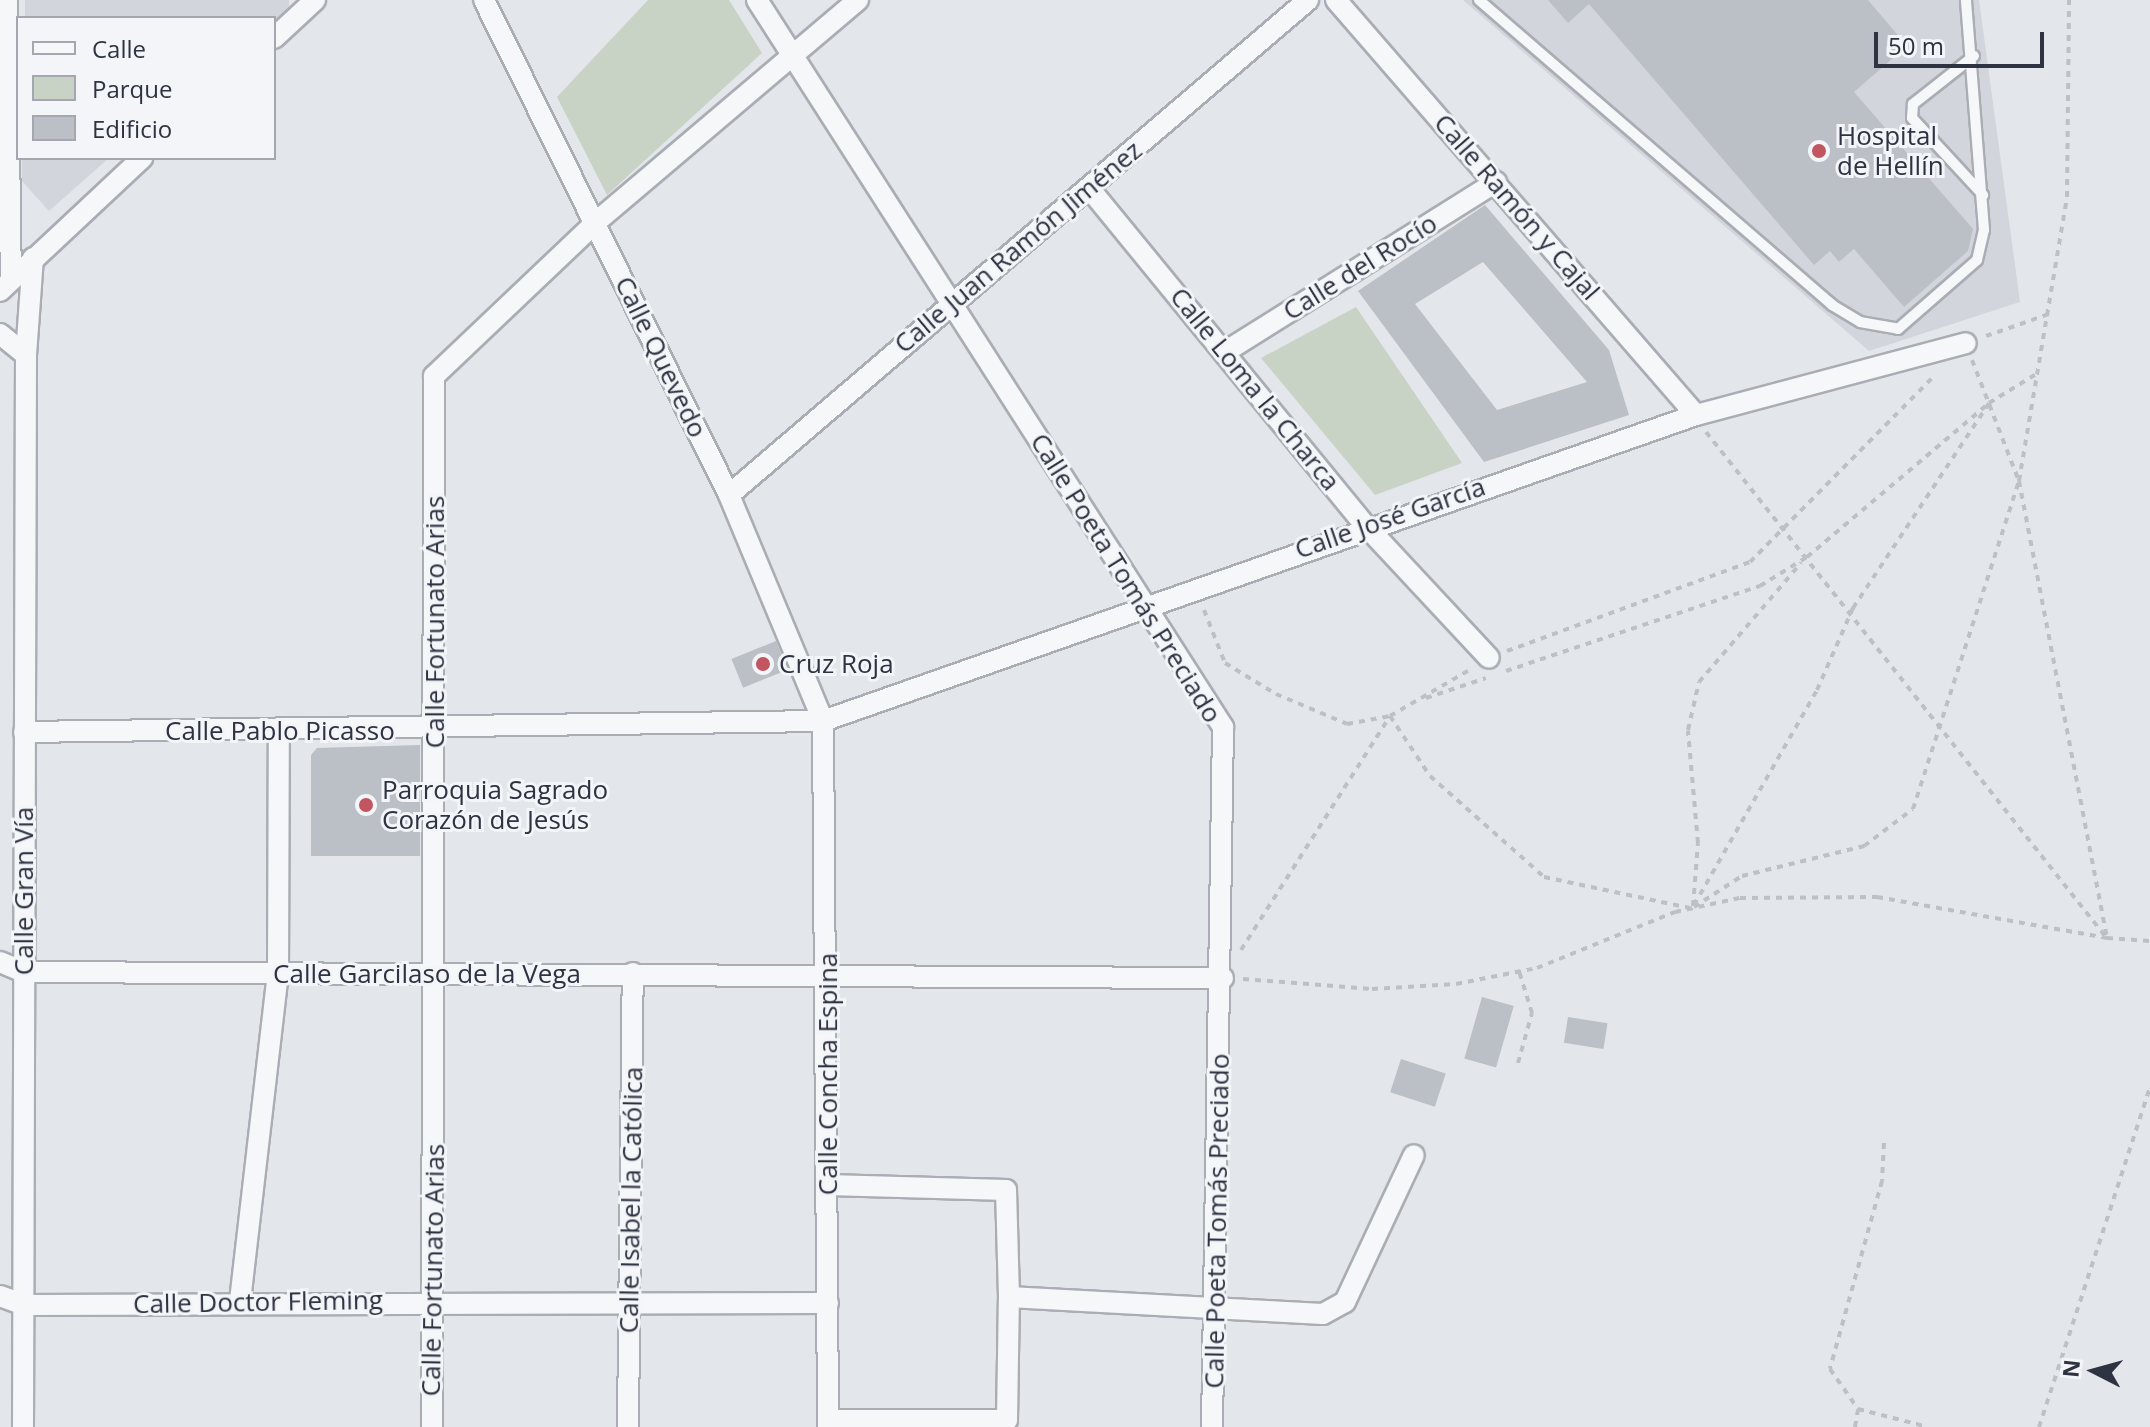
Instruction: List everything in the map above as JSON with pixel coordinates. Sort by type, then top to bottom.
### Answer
[{"type":"street","points":[[6,285],[7,0]]},
{"type":"street","points":[[276,36],[315,0]]},
{"type":"street","name":"Calle Quevedo","points":[[484,0],[729,495],[823,721]]},
{"type":"street","name":"Calle Poeta Tomás Preciado","points":[[757,0],[1223,727],[1223,978],[1212,1308],[1212,1427]]},
{"type":"street","name":"Calle Fortunato Arias","points":[[432,1427],[437,975],[434,376],[595,223],[858,0]]},
{"type":"street","name":"Calle Juan Ramón Jiménez","points":[[729,495],[1308,0]]},
{"type":"street","name":"Calle Ramón y Cajal","points":[[1336,0],[1696,415]]},
{"type":"street","points":[[6,285],[140,160]]},
{"type":"street","name":"Calle del Rocío","points":[[1225,352],[1496,182]]},
{"type":"street","name":"Calle Loma la Charca","points":[[1089,188],[1366,526],[1489,658]]},
{"type":"street","name":"Calle Gran Vía","points":[[23,1427],[26,355],[33,258]]},
{"type":"street","points":[[0,334],[26,355]]},
{"type":"street","name":"Calle José García","points":[[823,721],[1144,603],[1696,415],[1966,343]]},
{"type":"street","name":"Calle Pablo Picasso","points":[[24,732],[436,730],[823,721]]},
{"type":"street","name":"Calle Concha Espina","points":[[823,721],[829,975],[828,1423]]},
{"type":"street","points":[[240,1301],[278,974],[279,731]]},
{"type":"street","points":[[0,962],[24,972]]},
{"type":"street","name":"Calle Garcilaso de la Vega","points":[[24,972],[1223,978]]},
{"type":"street","name":"Calle Isabel la Católica","points":[[628,1427],[633,973]]},
{"type":"street","points":[[1009,1297],[1323,1314],[1345,1302],[1414,1155]]},
{"type":"street","points":[[828,1423],[1007,1420],[1009,1297],[1006,1190],[829,1185]]},
{"type":"street","points":[[0,1296],[25,1305]]},
{"type":"street","name":"Calle Doctor Fleming","points":[[25,1305],[433,1299],[828,1303]]},
{"type":"lane","points":[[1479,0],[1860,322],[1898,329],[1977,260],[1983,195],[1974,56],[1966,0]]},
{"type":"lane","points":[[1974,56],[1913,104],[1912,118],[1983,195]]},
{"type":"path","points":[[1390,716],[1430,776],[1544,877],[1692,908],[1742,876],[1864,846],[1913,809],[1944,726],[2019,481],[2067,197],[2069,0]]},
{"type":"path","points":[[1195,586],[1225,663],[1347,724],[1390,716],[1489,658],[1750,562],[1966,343],[2049,314]]},
{"type":"path","points":[[1966,343],[2019,481],[2107,938]]},
{"type":"path","points":[[1415,701],[1760,586],[1807,557],[1989,403],[2038,373]]},
{"type":"path","points":[[1692,908],[1817,690],[1853,608],[1989,403]]},
{"type":"path","points":[[1696,415],[1736,479],[1853,608],[2107,938]]},
{"type":"path","points":[[1692,908],[1698,843],[1688,730],[1699,682],[1807,557]]},
{"type":"path","points":[[1390,716],[1223,978],[1372,989],[1519,971],[1692,908],[1740,898],[1877,897],[2150,943]]},
{"type":"path","points":[[1518,1063],[1532,1013],[1519,971]]},
{"type":"path","points":[[2039,1427],[2150,1087]]},
{"type":"path","points":[[1884,1143],[1882,1181],[1830,1369],[1858,1409],[1928,1427]]},
{"type":"path","points":[[1855,1427],[1858,1409]]},
{"type":"shaded area","points":[[25,0],[289,0],[289,18],[25,16]]},
{"type":"shaded area","name":"Hospital de Hellín","points":[[1463,0],[1979,0],[2020,302],[1869,351]]},
{"type":"shaded area","points":[[22,160],[107,160],[49,211],[22,181]]},
{"type":"green space","points":[[648,0],[729,0],[762,53],[607,195],[557,97]]},
{"type":"green space","points":[[1356,307],[1462,463],[1375,495],[1261,358]]},
{"type":"building","name":"Hospital de Hellín","points":[[1548,0],[1868,0],[1907,46],[1854,92],[1973,229],[1968,251],[1904,307],[1854,249],[1839,262],[1830,251],[1814,265],[1589,4],[1568,23]]},
{"type":"building","points":[[1485,205],[1609,350],[1629,415],[1484,462],[1358,291]],"holes":[[[1483,262],[1587,382],[1497,410],[1415,304]]]},
{"type":"building","name":"Cruz Roja","points":[[776,641],[788,670],[743,688],[731,659]]},
{"type":"building","name":"Parroquia Sagrado Corazón de Jesús","points":[[420,745],[420,856],[311,856],[311,755],[317,748]]},
{"type":"building","points":[[1482,997],[1514,1006],[1496,1068],[1464,1059]]},
{"type":"building","points":[[1568,1017],[1608,1023],[1603,1049],[1564,1043]]},
{"type":"building","points":[[1401,1059],[1446,1074],[1435,1107],[1390,1092]]},
{"type":"place","name":"Hospital de Hellín","points":[[1819,151]]},
{"type":"place","name":"Cruz Roja","points":[[763,664]]},
{"type":"place","name":"Parroquia Sagrado Corazón de Jesús","points":[[366,805]]}]
